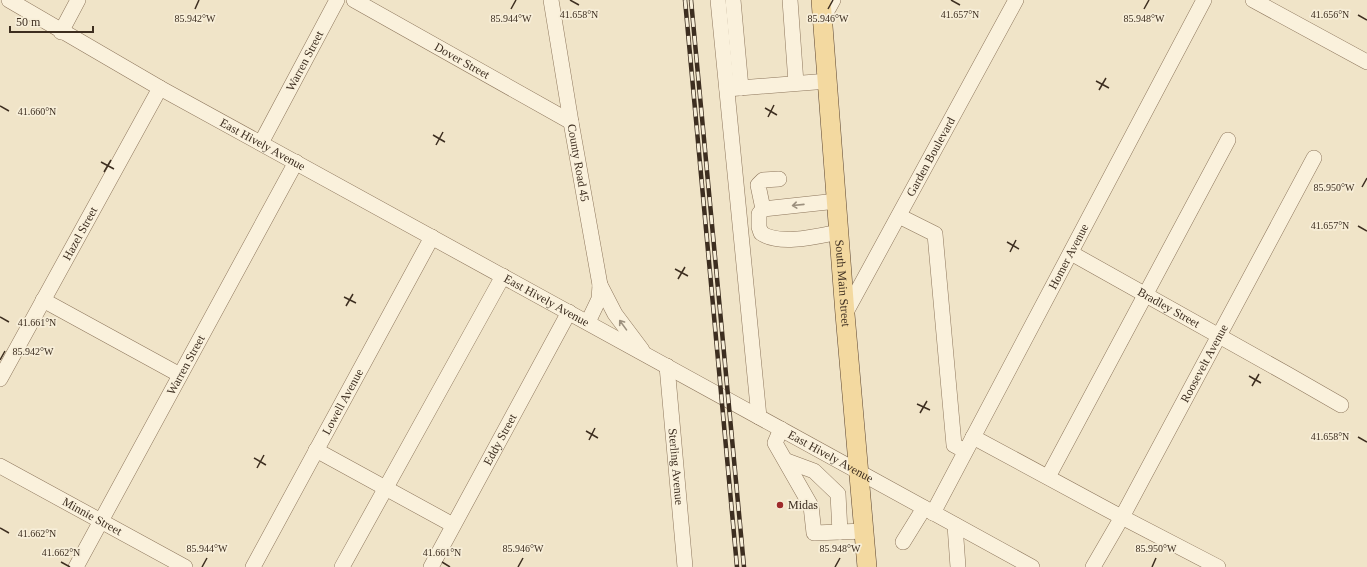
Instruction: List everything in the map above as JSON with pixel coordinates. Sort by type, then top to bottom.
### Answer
[{"type":"main road","name":"South Main Street","points":[[822,9],[845,314],[867,567]]},
{"type":"street","name":"East Hively Avenue","points":[[9,0],[61,32],[160,88],[432,236],[647,356],[1032,567]]},
{"type":"street","points":[[61,32],[78,0]]},
{"type":"street","name":"Warren Street","points":[[261,143],[337,0]]},
{"type":"street","name":"Dover Street","points":[[354,0],[571,122]]},
{"type":"street","name":"County Road 45","points":[[551,0],[600,286],[599,299],[588,322]]},
{"type":"street","points":[[718,0],[734,88]]},
{"type":"street","points":[[733,0],[734,88],[759,417]]},
{"type":"street","points":[[790,0],[796,83]]},
{"type":"street","points":[[822,9],[833,0]]},
{"type":"street","name":"Garden Boulevard","points":[[845,314],[1016,0]]},
{"type":"street","name":"Homer Avenue","points":[[903,542],[928,510],[973,437],[1204,0]]},
{"type":"street","points":[[1253,0],[1367,62]]},
{"type":"street","points":[[734,88],[828,81]]},
{"type":"street","name":"Hazel Street","points":[[0,379],[160,88]]},
{"type":"street","points":[[1048,477],[1228,140]]},
{"type":"street","name":"Roosevelt Avenue","points":[[1093,567],[1122,517],[1314,158]]},
{"type":"street","name":"Warren Street","points":[[76,567],[296,162]]},
{"type":"street","points":[[763,209],[758,185],[763,180],[779,179]]},
{"type":"street","points":[[837,201],[763,209],[759,214],[759,227],[761,234],[768,238],[786,239],[811,237],[839,232]]},
{"type":"street","points":[[899,216],[935,234],[954,445],[965,451]]},
{"type":"street","name":"Lowell Avenue","points":[[253,567],[432,236]]},
{"type":"street","name":"Bradley Street","points":[[1071,253],[1341,405]]},
{"type":"street","points":[[342,567],[503,276]]},
{"type":"street","points":[[600,286],[615,314],[647,356]]},
{"type":"street","points":[[43,300],[180,375]]},
{"type":"street","name":"Eddy Street","points":[[431,567],[569,312]]},
{"type":"street","name":"Sterling Avenue","points":[[667,366],[685,567]]},
{"type":"street","points":[[781,429],[775,443],[787,461],[811,506],[814,534],[864,531]]},
{"type":"street","points":[[973,437],[1218,567]]},
{"type":"street","points":[[316,450],[454,525]]},
{"type":"street","points":[[787,461],[814,471],[838,494],[840,532]]},
{"type":"street","name":"Minnie Street","points":[[0,466],[185,567]]},
{"type":"street","points":[[955,525],[958,567]]},
{"type":"railway","points":[[685,0],[737,567]]},
{"type":"railway","points":[[691,0],[744,567]]},
{"type":"place","name":"Midas","points":[[780,505]]}]
